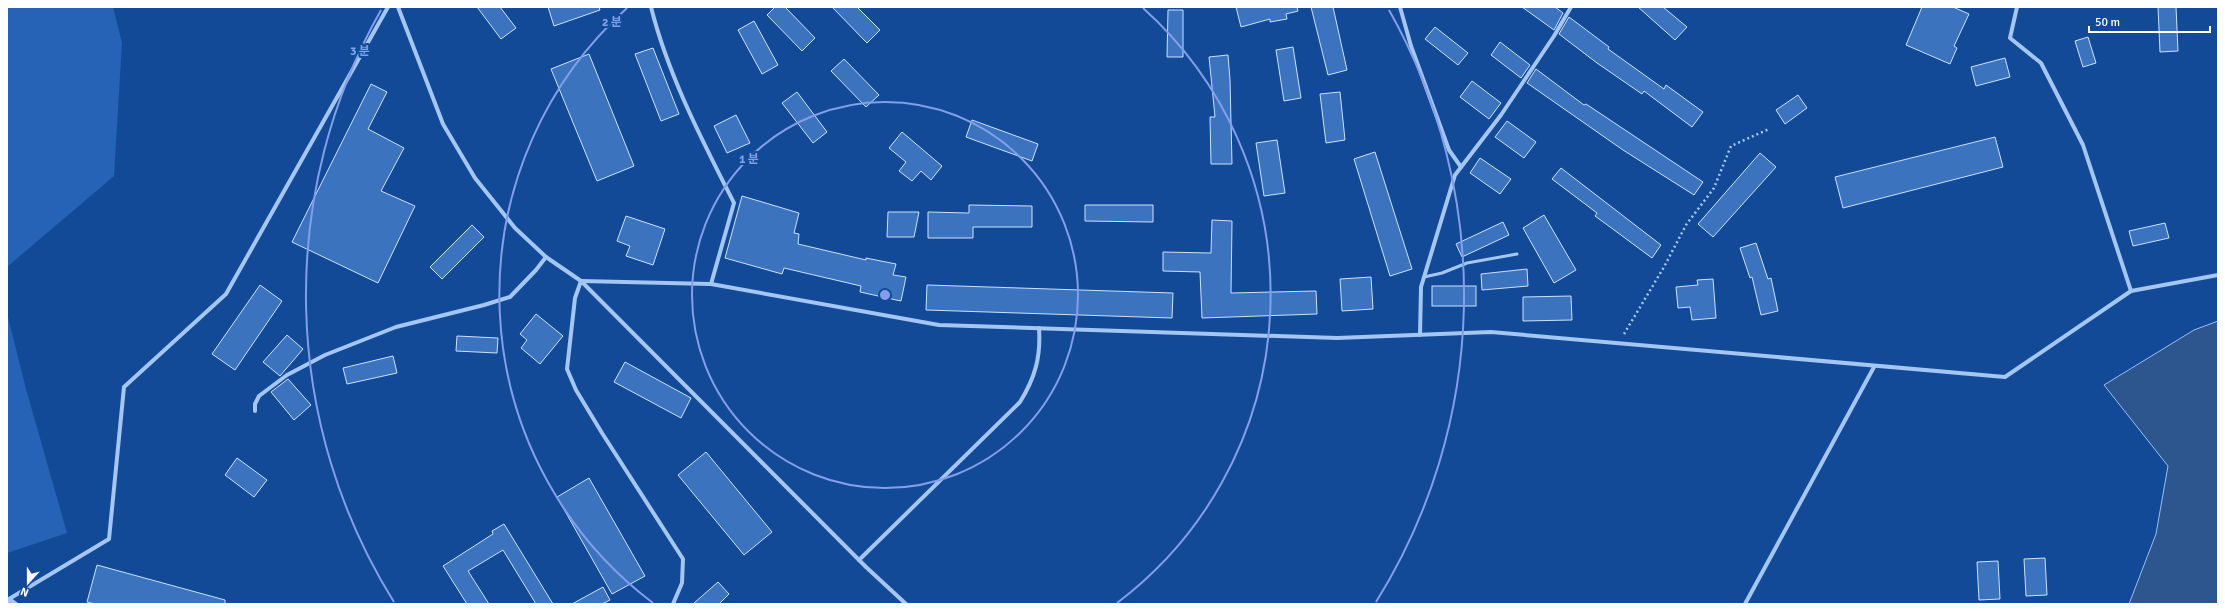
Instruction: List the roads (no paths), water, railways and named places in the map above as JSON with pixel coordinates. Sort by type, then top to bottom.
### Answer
[{"type":"street","points":[[8,604],[9,599],[109,539],[124,387],[226,294],[388,7]]},
{"type":"street","points":[[398,7],[443,124],[475,178],[515,228],[546,257],[581,281],[859,560],[906,604]]},
{"type":"street","points":[[652,7],[660,41],[702,139],[734,203],[711,284]]},
{"type":"street","points":[[1400,7],[1411,46],[1449,150],[1461,167]]},
{"type":"street","points":[[1420,335],[1421,288],[1455,175],[1501,114],[1554,36],[1570,7]]},
{"type":"street","points":[[2017,7],[2010,38],[2041,63],[2083,145],[2131,291]]},
{"type":"street","points":[[256,411],[256,404],[259,396],[287,375],[325,355],[396,326],[484,306],[510,297],[536,270],[546,257]]},
{"type":"street","points":[[581,281],[711,284],[939,325],[1337,338],[1491,332],[1874,367],[2005,377],[2131,291],[2218,275]]},
{"type":"street","points":[[581,281],[575,298],[567,369],[576,390],[602,433],[683,559],[682,584],[673,604]]},
{"type":"street","points":[[859,560],[1020,402],[1030,386],[1038,365],[1039,328]]},
{"type":"street","points":[[1745,604],[1874,367]]},
{"type":"street","points":[[9,599],[16,604]]},
{"type":"lane","points":[[1424,277],[1442,273],[1467,263],[1517,254]]}]
